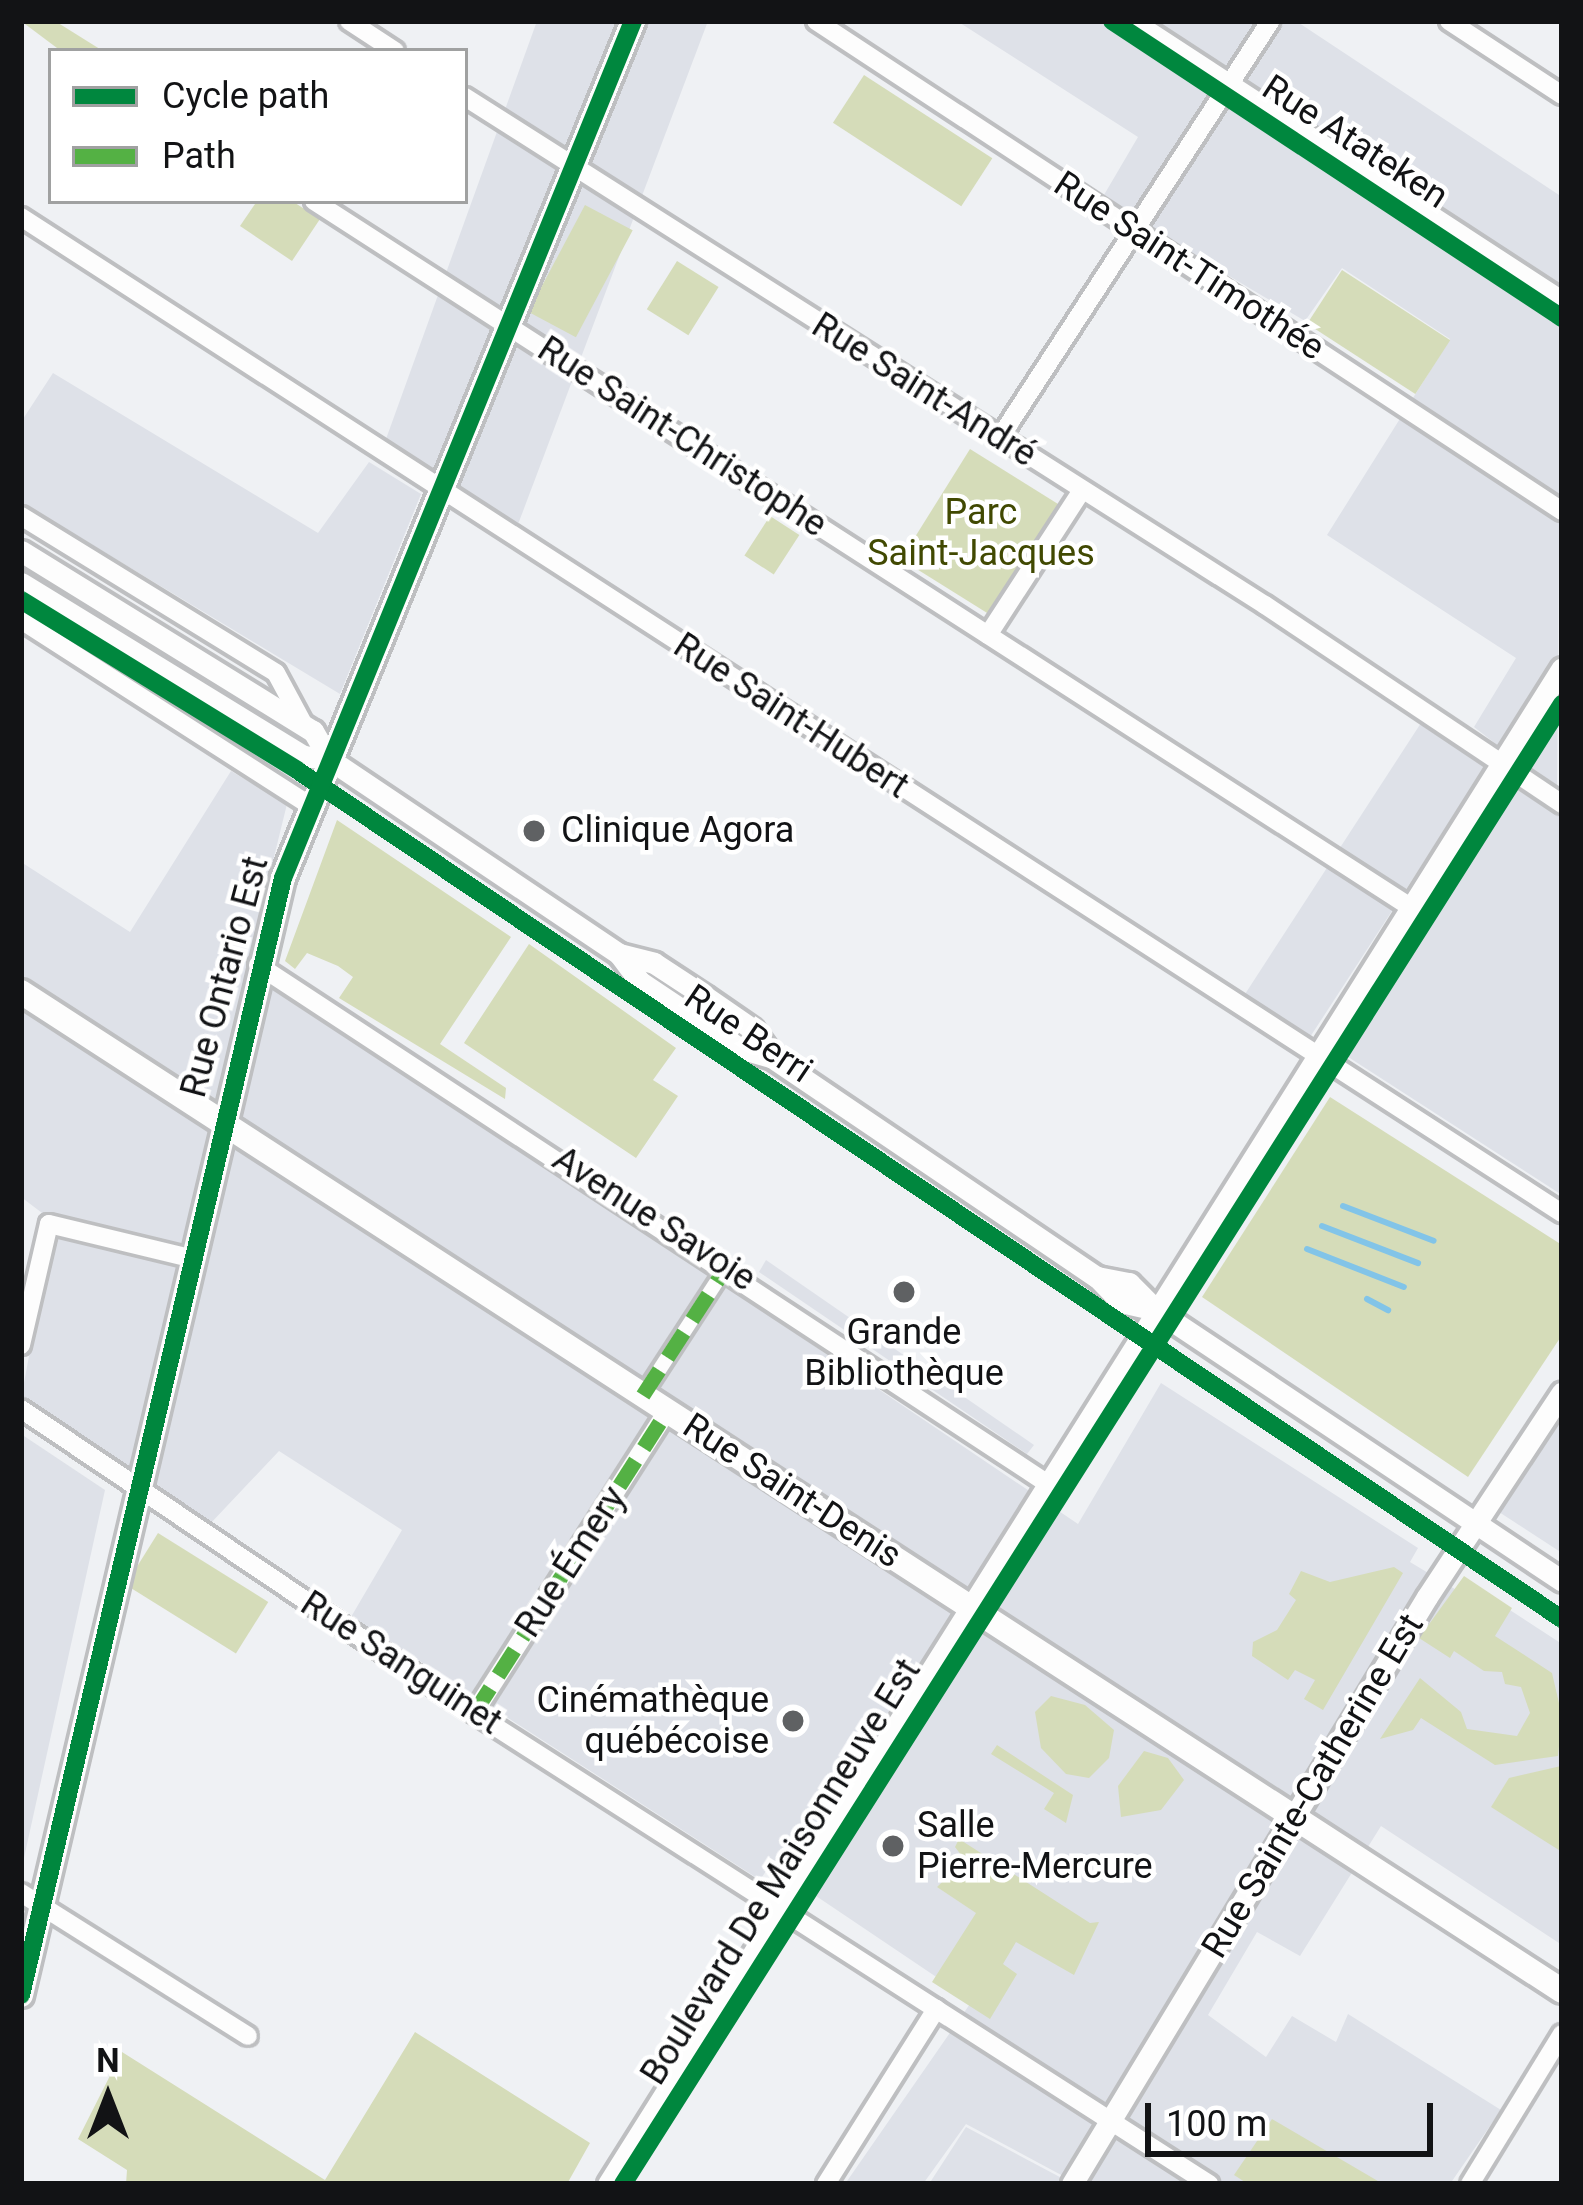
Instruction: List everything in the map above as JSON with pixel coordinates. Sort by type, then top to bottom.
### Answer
[{"type":"main road","name":"Rue Ontario Est","points":[[21,1995],[31,1899],[138,1490],[258,964],[309,805],[633,21]]},
{"type":"main road","name":"Rue Saint-Denis","points":[[21,992],[1562,1991]]},
{"type":"street","points":[[349,21],[390,48]]},
{"type":"street","name":"Rue Saint-Timothée","points":[[816,21],[1562,511]]},
{"type":"street","name":"Rue Atateken","points":[[1134,21],[1562,300]]},
{"type":"street","points":[[999,439],[1270,21]]},
{"type":"street","points":[[1449,21],[1562,95]]},
{"type":"street","name":"Rue Saint-André","points":[[468,99],[1082,490],[1562,804]]},
{"type":"street","name":"Rue Saint-Christophe","points":[[319,204],[1412,908]]},
{"type":"street","name":"Rue Saint-Hubert","points":[[21,217],[1562,1213]]},
{"type":"street","points":[[988,634],[1082,490]]},
{"type":"street","name":"Rue Berri","points":[[21,516],[276,673],[329,759],[619,954],[653,963],[752,1029],[772,1058],[1097,1277],[1128,1306],[1156,1310],[1562,1581]]},
{"type":"street","name":"Rue Berri","points":[[21,551],[304,725]]},
{"type":"street","name":"Rue Berri","points":[[21,583],[303,756],[329,759]]},
{"type":"street","points":[[21,620],[309,805]]},
{"type":"street","name":"Boulevard De Maisonneuve Est","points":[[608,2184],[966,1604],[1319,1057],[1562,668]]},
{"type":"street","name":"Avenue Savoie","points":[[258,964],[727,1267],[1045,1482]]},
{"type":"street","points":[[21,1345],[49,1224],[190,1258]]},
{"type":"street","points":[[643,1395],[727,1267]]},
{"type":"street","name":"Rue Sainte-Catherine Est","points":[[1072,2184],[1474,1524],[1558,1406]]},
{"type":"street","name":"Rue Sanguinet","points":[[21,1409],[474,1713],[1209,2184]]},
{"type":"street","name":"Rue Émery","points":[[474,1713],[668,1411]]},
{"type":"street","points":[[31,1899],[248,2036]]},
{"type":"street","points":[[826,2184],[936,2009]]},
{"type":"street","points":[[1470,2184],[1562,2034]]},
{"type":"shaded area","points":[[537,21],[708,21],[517,527],[386,439]]},
{"type":"shaded area","points":[[957,21],[1296,21],[1562,197],[1557,791],[1474,727],[1516,658],[1327,535],[1450,339],[1342,268],[1305,321],[1101,200],[1138,137]]},
{"type":"shaded area","points":[[53,373],[318,533],[369,462],[421,494],[340,694],[21,502],[21,422]]},
{"type":"shaded area","points":[[1421,723],[1486,765],[1310,1036],[1245,994]]},
{"type":"shaded area","points":[[231,771],[287,804],[248,963],[1078,1524],[1161,1383],[1418,1548],[1410,1562],[1463,1594],[1473,1586],[1562,1644],[1562,1945],[1381,1826],[1300,1956],[1257,1932],[1208,2015],[1266,2057],[1292,2016],[1336,2042],[1348,2014],[1501,2110],[1450,2184],[1078,2184],[966,2124],[923,2184],[845,2184],[972,2001],[770,1865],[760,1880],[351,1617],[402,1530],[279,1451],[210,1524],[21,1399],[54,1222],[21,1197],[21,862],[130,932]]},
{"type":"shaded area","points":[[1513,787],[1562,818],[1562,1195],[1342,1053]]},
{"type":"shaded area","points":[[766,1260],[1034,1445],[1027,1454],[759,1272]]},
{"type":"shaded area","points":[[1562,1414],[1562,1553],[1499,1512]]},
{"type":"shaded area","points":[[21,1434],[105,1490],[22,1867],[21,1867]]},
{"type":"shaded area","points":[[966,2127],[1073,2184],[929,2184]]},
{"type":"green space","points":[[21,21],[55,21],[98,48],[57,48]]},
{"type":"green space","points":[[864,75],[992,158],[961,206],[833,123]]},
{"type":"green space","points":[[255,204],[297,204],[320,219],[292,261],[240,226]]},
{"type":"green space","points":[[585,205],[633,230],[576,337],[528,312]]},
{"type":"green space","points":[[677,261],[719,287],[688,335],[647,309]]},
{"type":"green space","points":[[1342,270],[1450,340],[1415,394],[1307,324]]},
{"type":"green space","name":"Parc Saint-Jacques","points":[[970,449],[1062,507],[994,617],[901,559]]},
{"type":"green space","points":[[770,516],[799,535],[774,574],[744,555]]},
{"type":"green space","points":[[337,820],[511,937],[440,1044],[506,1088],[505,1099],[339,998],[353,977],[338,966],[307,953],[295,969],[285,961]]},
{"type":"green space","points":[[529,944],[676,1048],[653,1080],[678,1096],[636,1158],[464,1043]]},
{"type":"green space","points":[[1330,1097],[1562,1245],[1562,1335],[1468,1477],[1202,1297]]},
{"type":"green space","points":[[158,1533],[268,1602],[236,1654],[126,1585]]},
{"type":"green space","points":[[1394,1567],[1403,1573],[1323,1710],[1304,1699],[1315,1680],[1295,1670],[1288,1680],[1252,1656],[1253,1642],[1277,1630],[1296,1600],[1289,1594],[1301,1571],[1330,1582]]},
{"type":"green space","points":[[1464,1576],[1512,1608],[1495,1636],[1552,1673],[1562,1716],[1558,1756],[1495,1765],[1421,1718],[1413,1730],[1380,1739],[1420,1678],[1461,1712],[1467,1729],[1517,1736],[1530,1713],[1521,1687],[1505,1684],[1502,1672],[1484,1671],[1454,1651],[1450,1658],[1419,1638]]},
{"type":"green space","points":[[1051,1696],[1085,1705],[1114,1730],[1109,1758],[1089,1778],[1066,1774],[1041,1748],[1035,1712]]},
{"type":"green space","points":[[997,1745],[1073,1795],[1066,1823],[1044,1809],[1054,1793],[991,1754]]},
{"type":"green space","points":[[1144,1751],[1168,1758],[1184,1780],[1161,1810],[1121,1817],[1118,1786]]},
{"type":"green space","points":[[1561,1766],[1562,1852],[1491,1807],[1509,1778]]},
{"type":"green space","points":[[959,1839],[1090,1923],[1099,1922],[1074,1975],[1016,1942],[1003,1964],[1017,1974],[990,2019],[932,1982],[976,1913],[937,1887],[965,1860],[955,1847]]},
{"type":"green space","points":[[415,2032],[590,2143],[567,2184],[126,2184],[127,2170],[78,2139],[122,2052],[325,2180]]},
{"type":"green space","points":[[1272,2119],[1383,2184],[1248,2184],[1234,2175]]},
{"type":"waterway","points":[[1343,1206],[1434,1241]]},
{"type":"waterway","points":[[1322,1226],[1418,1263]]},
{"type":"waterway","points":[[1307,1249],[1404,1287]]},
{"type":"waterway","points":[[1367,1299],[1388,1310]]},
{"type":"marked path","points":[[643,1395],[726,1267]]},
{"type":"marked path","points":[[474,1713],[667,1411]]},
{"type":"cycle path","points":[[21,1995],[283,878],[633,21]]},
{"type":"cycle path","points":[[1112,21],[1562,318]]},
{"type":"cycle path","points":[[21,600],[297,770],[1562,1619]]},
{"type":"cycle path","points":[[623,2184],[1562,704]]},
{"type":"place","name":"Clinique Agora","points":[[534,831]]},
{"type":"place","name":"Grande Bibliothèque","points":[[904,1292]]},
{"type":"place","name":"Cinémathèque québécoise","points":[[793,1721]]},
{"type":"place","name":"Salle Pierre-Mercure","points":[[893,1846]]}]
